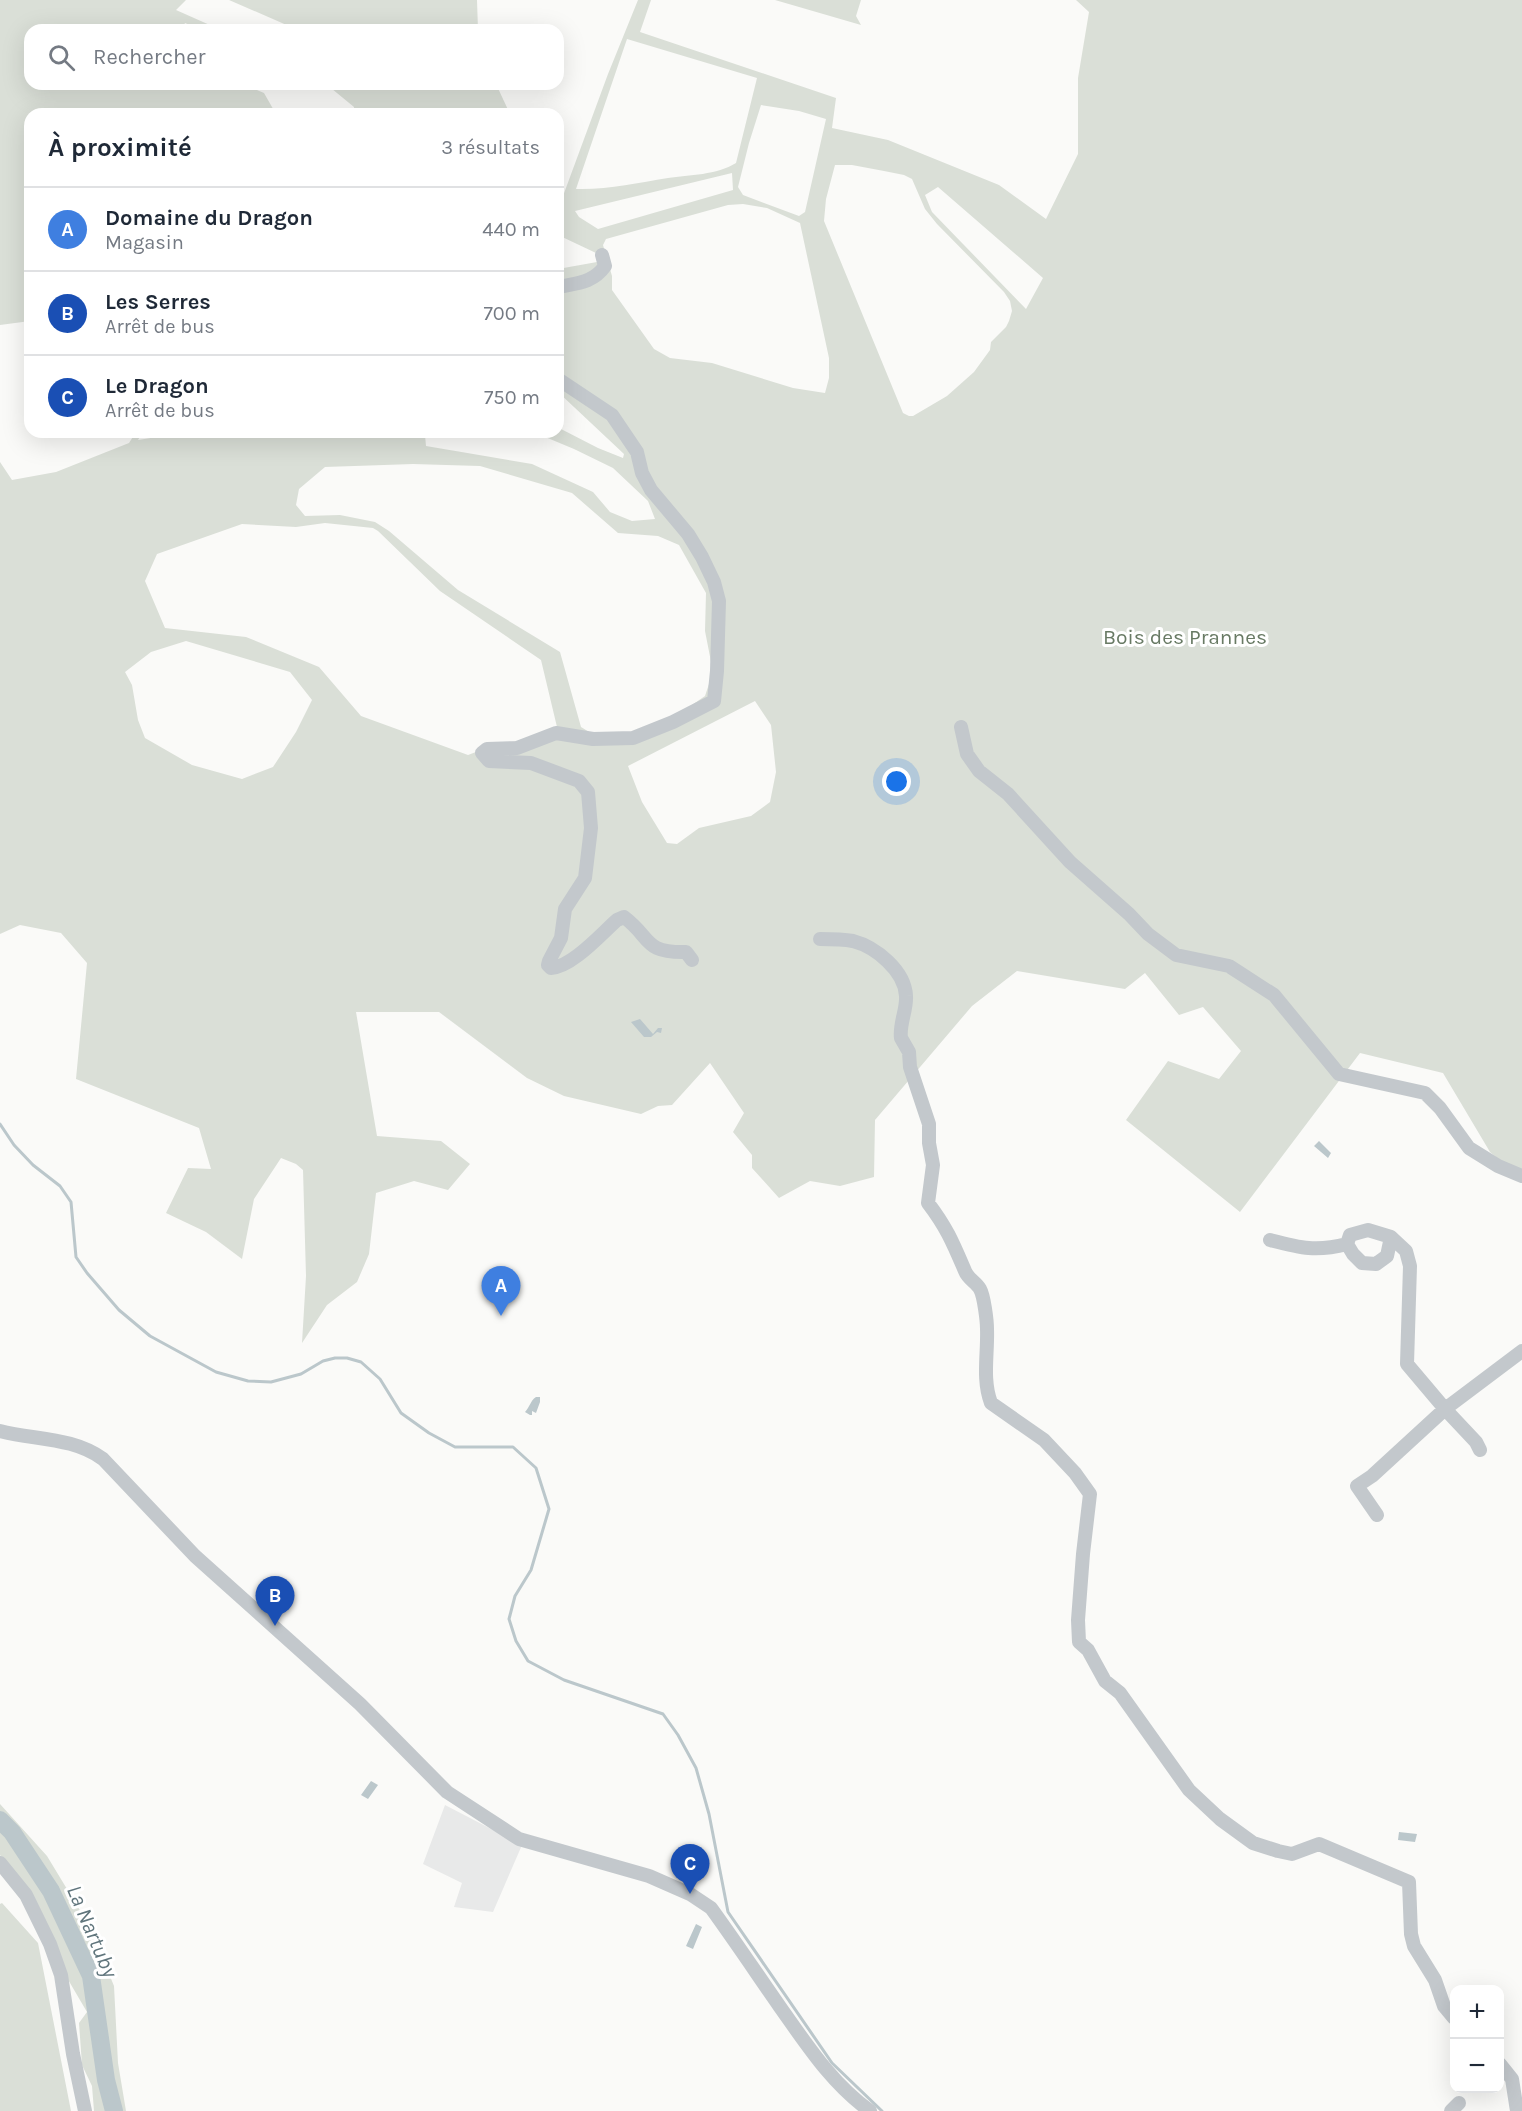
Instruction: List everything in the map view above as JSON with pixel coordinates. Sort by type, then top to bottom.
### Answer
[{"type":"street","points":[[564,286],[586,283],[598,275],[605,266],[602,255]]},
{"type":"street","points":[[564,383],[612,415],[637,452],[642,473],[651,490],[688,534],[714,582],[719,601],[714,701],[673,722],[633,738],[593,739],[556,733],[517,748],[487,749],[482,753],[489,761],[531,764],[553,771],[579,781],[588,792],[591,828],[585,878],[565,909],[561,939],[548,965],[551,968],[559,968],[570,961],[616,920],[624,917],[653,947],[667,952],[686,952],[692,960]]},
{"type":"street","points":[[961,727],[967,754],[979,771],[1008,794],[1070,862],[1129,914],[1148,934],[1176,955],[1229,966],[1274,995],[1339,1074],[1425,1093],[1440,1108],[1469,1148],[1498,1166],[1522,1176]]},
{"type":"street","points":[[820,939],[855,942],[871,949],[888,962],[903,979],[906,1005],[900,1032],[901,1038],[909,1052],[910,1066],[929,1124],[929,1143],[933,1165],[928,1203],[949,1232],[966,1273],[979,1287],[982,1296],[987,1327],[986,1373],[991,1402],[1044,1440],[1075,1473],[1090,1494],[1081,1576],[1077,1632],[1079,1642],[1088,1650],[1105,1681],[1120,1693],[1189,1790],[1220,1819],[1253,1843],[1292,1854],[1319,1844],[1409,1882],[1411,1934],[1414,1946],[1435,1980],[1444,2006],[1450,2013]]},
{"type":"street","points":[[1391,1237],[1387,1256],[1376,1264],[1362,1263],[1347,1244],[1350,1235],[1368,1230],[1391,1237],[1406,1251],[1410,1266],[1407,1364],[1476,1442],[1480,1450]]},
{"type":"street","points":[[1270,1240],[1304,1249],[1327,1249],[1347,1244]]},
{"type":"street","points":[[1377,1515],[1357,1486],[1372,1476],[1445,1409],[1522,1351]]},
{"type":"street","points":[[0,1431],[75,1444],[104,1459],[195,1557],[360,1704],[447,1792],[519,1839],[649,1876],[690,1894],[711,1908],[804,2042],[836,2082],[870,2111]]},
{"type":"street","points":[[0,1863],[26,1895],[50,1944],[61,1975],[73,2054],[85,2111]]},
{"type":"street","points":[[1504,2069],[1512,2079],[1517,2111]]},
{"type":"shaded area","points":[[640,1019],[653,1034],[658,1028],[662,1028],[661,1033],[657,1032],[651,1037],[644,1037],[631,1022]]},
{"type":"shaded area","points":[[1319,1141],[1331,1153],[1328,1158],[1314,1146]]},
{"type":"shaded area","points":[[536,1397],[540,1397],[540,1402],[536,1413],[532,1411],[530,1415],[525,1412]]},
{"type":"shaded area","points":[[371,1781],[378,1785],[368,1799],[361,1795]]},
{"type":"shaded area","points":[[445,1805],[522,1845],[493,1912],[454,1907],[462,1883],[423,1864]]},
{"type":"shaded area","points":[[1399,1832],[1417,1834],[1415,1842],[1398,1840]]},
{"type":"shaded area","points":[[696,1924],[702,1927],[693,1949],[686,1946]]},
{"type":"green space","points":[[0,0],[186,0],[176,10],[208,24],[24,24],[24,90],[257,90],[264,93],[273,108],[24,108],[24,322],[0,325]]},
{"type":"green space","points":[[229,0],[477,0],[478,24],[284,24]]},
{"type":"green space","name":"Bois des Prannes","points":[[638,0],[651,0],[640,32],[836,98],[832,128],[888,140],[999,185],[1046,219],[1078,154],[1078,78],[1089,12],[1076,0],[1522,0],[1522,1179],[1490,1152],[1443,1073],[1360,1053],[1240,1212],[1126,1120],[1168,1061],[1219,1079],[1241,1051],[1203,1007],[1179,1015],[1145,973],[1125,989],[1017,971],[972,1006],[875,1120],[874,1177],[840,1186],[810,1181],[779,1198],[752,1168],[752,1155],[733,1132],[744,1113],[710,1063],[672,1105],[658,1106],[641,1114],[564,1096],[527,1078],[439,1012],[356,1012],[377,1136],[441,1141],[470,1164],[448,1190],[414,1181],[376,1193],[369,1254],[357,1282],[327,1305],[302,1343],[306,1276],[303,1170],[296,1164],[281,1158],[254,1199],[242,1259],[206,1232],[166,1213],[188,1168],[211,1169],[199,1128],[76,1079],[87,963],[61,933],[20,925],[0,934],[0,462],[12,480],[56,472],[129,443],[132,438],[139,438],[138,440],[150,438],[425,438],[426,446],[532,464],[593,492],[610,512],[632,521],[655,519],[648,501],[613,468],[548,438],[564,438],[564,431],[623,458],[624,454],[564,398],[564,268],[597,262],[596,253],[564,238],[564,193]],"holes":[[[627,39],[757,78],[736,163],[703,174],[611,187],[576,189]],[[761,105],[799,111],[826,119],[805,212],[799,216],[743,195],[738,187]],[[835,165],[852,165],[904,175],[912,179],[925,209],[937,224],[1004,292],[1010,301],[1012,311],[1006,327],[991,342],[990,350],[974,372],[947,396],[913,416],[903,413],[824,221],[826,199]],[[732,173],[733,190],[598,229],[579,217],[575,211]],[[938,187],[1043,278],[1026,309],[932,212],[925,195]],[[743,204],[767,208],[800,223],[829,358],[829,378],[825,393],[793,388],[712,363],[670,358],[654,349],[612,290],[612,276],[603,245],[606,239],[728,205]],[[413,464],[480,466],[572,493],[618,533],[658,536],[679,545],[706,593],[705,631],[713,672],[705,696],[673,718],[632,733],[594,735],[581,727],[560,652],[458,590],[389,531],[375,522],[340,515],[305,516],[296,505],[299,489],[325,467]],[[325,523],[373,528],[378,531],[440,591],[541,660],[557,727],[526,740],[497,744],[468,755],[361,716],[319,667],[246,637],[165,628],[145,581],[157,554],[242,524],[296,527]],[[186,641],[290,672],[312,700],[296,732],[273,767],[242,779],[192,765],[145,738],[138,720],[132,685],[125,672],[151,652]],[[755,701],[771,725],[776,772],[770,802],[751,816],[699,828],[677,844],[667,843],[642,802],[628,766]]]},
{"type":"green space","points":[[775,0],[861,0],[856,16],[861,25]]},
{"type":"green space","points":[[333,90],[499,90],[507,108],[354,108]]},
{"type":"green space","name":"La Nartuby","points":[[0,1804],[47,1856],[90,1927],[114,1986],[118,2063],[126,2111],[94,2111],[92,2086],[82,2065],[79,2023],[87,2012],[63,1971],[29,1891],[0,1855]]},
{"type":"green space","points":[[2,1903],[38,1943],[71,2111],[0,2111],[0,1904]]},
{"type":"waterway","points":[[0,1124],[14,1145],[33,1165],[60,1186],[71,1202],[76,1257],[87,1273],[119,1310],[150,1336],[216,1372],[248,1381],[271,1382],[301,1374],[323,1361],[335,1358],[347,1358],[361,1362],[380,1379],[401,1413],[429,1433],[455,1447],[513,1447],[536,1468],[549,1509],[531,1570],[515,1596],[509,1619],[516,1641],[528,1661],[564,1680],[663,1714],[678,1735],[696,1768],[709,1814],[728,1912],[832,2063],[882,2111]]},
{"type":"waterway","name":"La Nartuby","points":[[0,1820],[12,1832],[51,1891],[91,1976],[106,2080],[114,2111]]},
{"type":"place","name":"Domaine du Dragon","points":[[501,1316]]},
{"type":"place","name":"Les Serres","points":[[275,1626]]},
{"type":"place","name":"Le Dragon","points":[[690,1894]]}]
